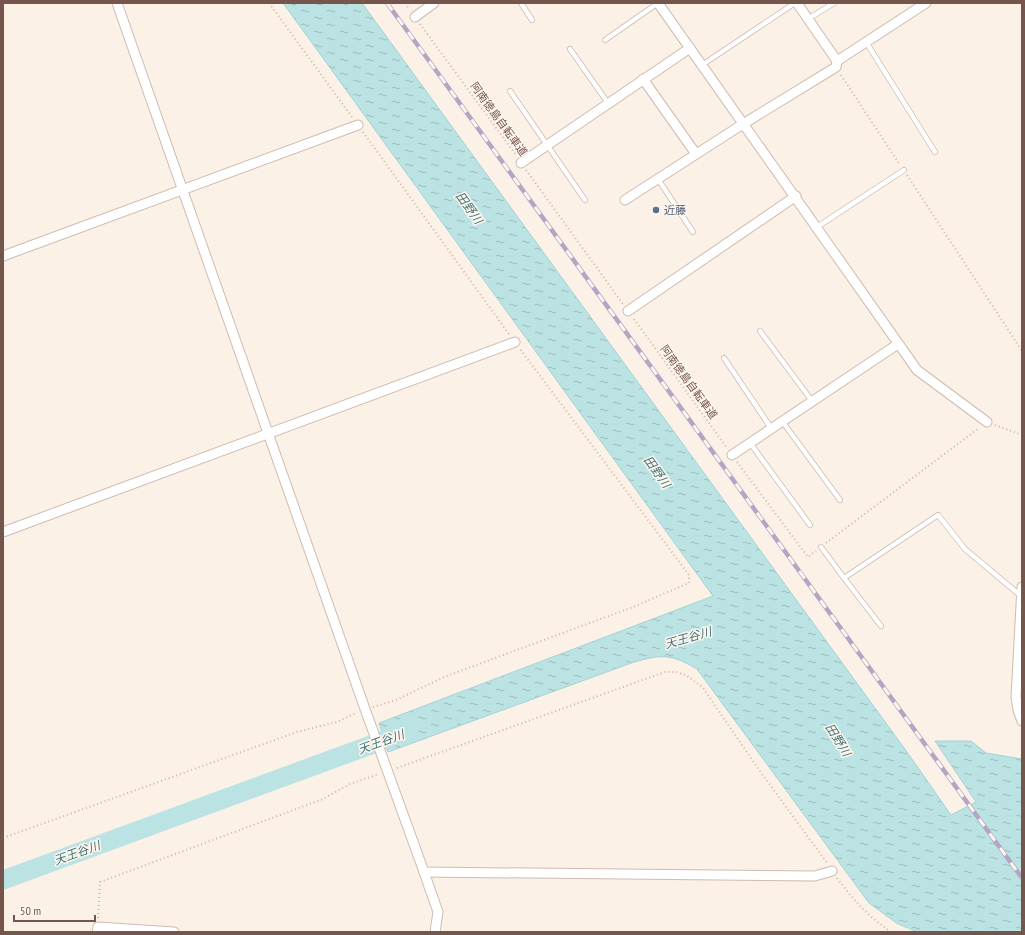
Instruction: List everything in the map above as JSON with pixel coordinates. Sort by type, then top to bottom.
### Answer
[{"type":"street","points":[[117,3],[366,712],[438,912],[435,932]]},
{"type":"street","points":[[415,17],[434,3]]},
{"type":"street","points":[[658,3],[743,124],[796,196],[917,370],[987,422]]},
{"type":"street","points":[[796,3],[836,64]]},
{"type":"street","points":[[625,200],[836,64],[922,4]]},
{"type":"street","points":[[522,163],[690,48]]},
{"type":"street","points":[[643,80],[696,154]]},
{"type":"street","points":[[3,256],[358,125]]},
{"type":"street","points":[[628,311],[796,196]]},
{"type":"street","points":[[3,532],[515,342]]},
{"type":"street","points":[[732,455],[898,344]]},
{"type":"street","points":[[1022,592],[1016,697],[1018,710],[1022,721]]},
{"type":"street","points":[[424,872],[815,876],[832,871]]},
{"type":"street","points":[[98,929],[174,932]]},
{"type":"lane","points":[[521,3],[532,20]]},
{"type":"lane","points":[[605,40],[658,3]]},
{"type":"lane","points":[[702,66],[796,3]]},
{"type":"lane","points":[[808,20],[834,3]]},
{"type":"lane","points":[[866,42],[935,152]]},
{"type":"lane","points":[[570,49],[608,103]]},
{"type":"lane","points":[[510,91],[584,200]]},
{"type":"lane","points":[[817,227],[904,170]]},
{"type":"lane","points":[[658,178],[693,232]]},
{"type":"lane","points":[[760,331],[812,401]]},
{"type":"lane","points":[[724,358],[771,428]]},
{"type":"lane","points":[[782,421],[840,500]]},
{"type":"lane","points":[[750,443],[810,526]]},
{"type":"lane","points":[[844,578],[938,515],[965,549],[1022,592]]},
{"type":"lane","points":[[821,547],[881,626]]},
{"type":"path","points":[[3,838],[297,732],[337,722],[366,712],[396,700],[444,677],[633,608],[689,583],[689,575],[515,342],[269,3]]},
{"type":"path","name":"阿南徳島自転車道","points":[[405,3],[732,455],[808,557],[987,422]]},
{"type":"path","points":[[836,64],[1022,351]]},
{"type":"path","points":[[987,422],[1022,435]]},
{"type":"path","points":[[98,929],[100,882],[323,799],[350,784],[386,768],[665,672],[676,672],[686,675],[703,688],[757,767],[856,903],[870,917],[892,932]]},
{"type":"water","name":"田野川","points":[[283,3],[362,3],[907,752],[951,815],[976,802],[935,741],[971,741],[986,753],[1022,759],[1022,932],[918,932],[898,924],[869,903],[697,669],[673,658],[660,657],[634,662],[388,752],[379,723],[713,596]]},
{"type":"waterway","name":"天王谷川","points":[[3,880],[409,731]]},
{"type":"railway","points":[[387,3],[1022,878]]},
{"type":"place","name":"近藤","points":[[656,210]]}]
